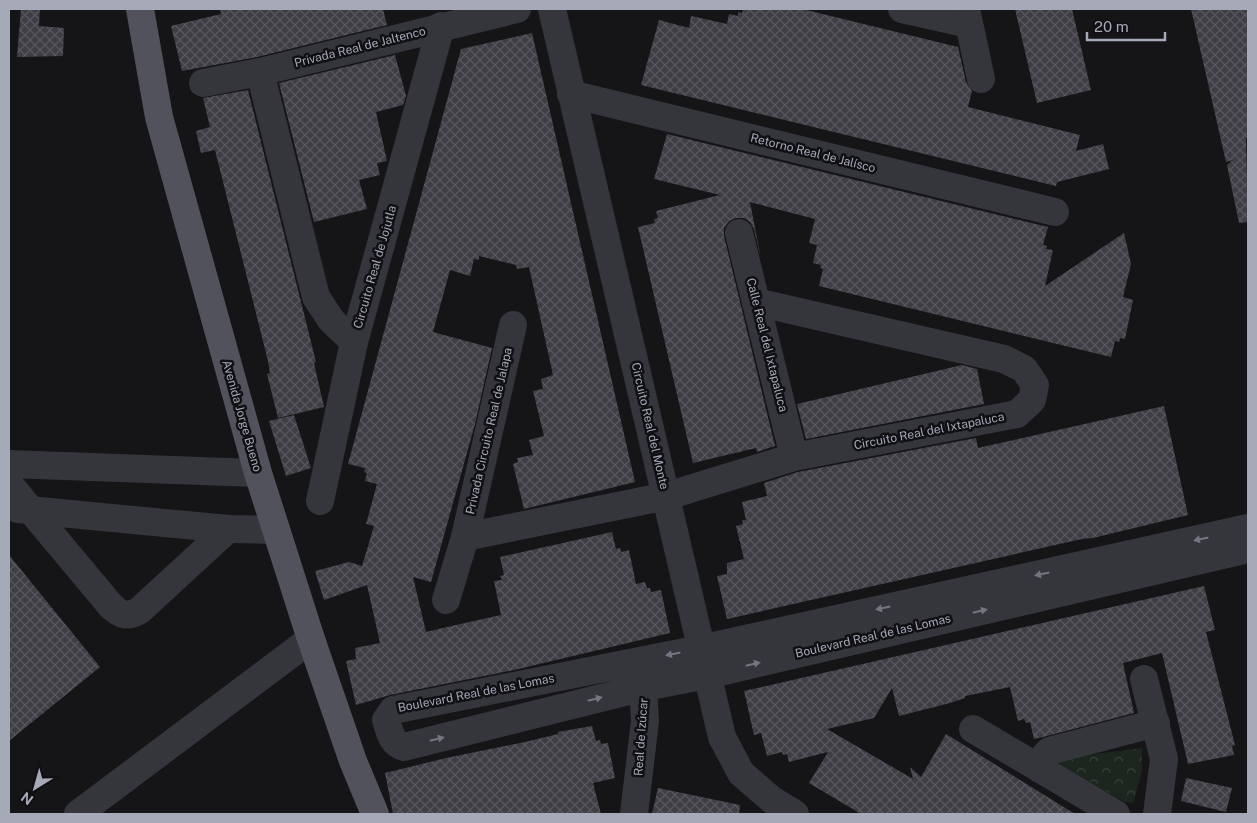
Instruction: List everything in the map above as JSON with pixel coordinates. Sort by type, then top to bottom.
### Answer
[{"type":"main road","name":"Avenida Jorge Bueno","points":[[140,9],[159,117],[258,473],[311,639],[353,761],[375,814]]},
{"type":"street","name":"Privada Real de Jaltenco","points":[[203,84],[260,72],[441,26],[517,9]]},
{"type":"street","name":"Circuito Real del Monte","points":[[552,9],[722,737],[741,773],[772,800],[795,814]]},
{"type":"street","points":[[902,9],[968,17],[980,79]]},
{"type":"street","name":"Circuito Real de Jojutla","points":[[260,72],[316,297],[331,320],[354,342],[441,26]]},
{"type":"street","name":"Retorno Real de Jalísco","points":[[571,94],[1055,212]]},
{"type":"street","name":"Calle Real del Ixtapaluca","points":[[739,233],[794,457]]},
{"type":"street","name":"Circuito Real del Ixtapaluca","points":[[667,496],[794,457],[1017,414],[1032,400],[1035,385],[1024,369],[1004,359],[756,302]]},
{"type":"street","name":"Privada Circuito Real de Jalapa","points":[[446,600],[465,537],[513,325]]},
{"type":"street","points":[[320,501],[354,342]]},
{"type":"street","points":[[9,464],[258,473]]},
{"type":"street","points":[[9,484],[19,509],[110,606],[120,614],[130,616],[140,610],[228,529]]},
{"type":"street","name":"Privada Circuito Real de Jalapa","points":[[465,537],[667,496]]},
{"type":"street","points":[[19,509],[228,529],[276,530]]},
{"type":"street","name":"Boulevard Real de las Lomas","points":[[1248,528],[700,649],[643,673],[404,747],[397,745],[392,740],[386,720],[393,710],[643,673],[707,675],[1248,549]]},
{"type":"street","points":[[78,814],[311,639]]},
{"type":"street","name":"Real de Izúcar","points":[[634,814],[645,721],[643,673]]},
{"type":"street","points":[[1144,680],[1164,759],[1157,814]]},
{"type":"street","points":[[1040,769],[1042,759],[1049,751],[1156,724]]},
{"type":"street","points":[[973,729],[1116,814]]},
{"type":"green space","points":[[1142,748],[1142,771],[1133,803],[1125,802],[1058,764],[1062,758]]},
{"type":"building","points":[[21,9],[40,9],[39,26],[64,28],[63,56],[17,57]]},
{"type":"building","points":[[220,9],[383,9],[387,25],[257,57],[182,71],[171,26],[221,14]]},
{"type":"building","points":[[743,9],[802,9],[958,47],[966,82],[972,91],[968,107],[1080,135],[1076,151],[1103,144],[1109,169],[1057,182],[1056,186],[641,85],[659,20],[689,28],[691,16],[727,24],[729,14],[738,16],[738,12],[742,13]]},
{"type":"building","points":[[1015,9],[1072,9],[1091,90],[1037,103]]},
{"type":"building","points":[[1191,9],[1248,9],[1248,138],[1246,138],[1248,222],[1239,223],[1227,165],[1233,160],[1226,162]]},
{"type":"building","points":[[532,33],[635,482],[524,509],[513,464],[518,462],[517,458],[533,455],[529,440],[544,436],[533,391],[543,389],[541,379],[553,375],[529,267],[517,269],[516,265],[479,256],[479,260],[474,259],[470,276],[450,270],[433,332],[492,348],[475,424],[431,582],[413,577],[426,632],[501,615],[494,581],[502,580],[500,576],[504,575],[500,557],[612,532],[616,549],[620,548],[621,552],[629,550],[636,584],[645,582],[651,592],[661,590],[670,633],[514,670],[390,695],[356,705],[346,661],[356,659],[355,648],[380,643],[367,585],[324,600],[315,571],[349,562],[362,566],[374,526],[366,524],[377,484],[365,481],[367,473],[364,472],[365,468],[348,464],[461,49]]},
{"type":"building","points":[[395,55],[406,96],[403,105],[376,112],[387,161],[377,163],[380,175],[359,180],[367,209],[314,222],[279,83]]},
{"type":"building","points":[[248,90],[316,362],[314,363],[324,407],[278,418],[267,374],[270,373],[268,361],[215,150],[201,153],[196,131],[210,127],[203,98]]},
{"type":"building","points":[[667,134],[1048,227],[1043,245],[1047,246],[1046,249],[1053,250],[1045,286],[1124,233],[1131,264],[1123,297],[1133,300],[1125,339],[1120,338],[1119,342],[1115,341],[1111,357],[819,286],[823,269],[820,268],[821,265],[813,263],[817,245],[809,243],[815,219],[750,202],[761,259],[754,229],[750,222],[744,218],[736,218],[729,221],[724,228],[724,236],[775,446],[757,452],[756,448],[693,463],[638,227],[655,223],[654,219],[658,218],[656,211],[720,195],[654,179]]},
{"type":"building","points":[[962,365],[977,369],[984,404],[806,439],[797,404]]},
{"type":"building","points":[[1164,406],[1188,515],[1093,538],[727,619],[717,576],[727,574],[727,563],[744,559],[736,526],[743,524],[742,520],[746,520],[742,502],[767,496],[764,483],[798,472],[976,438],[978,448]]},
{"type":"building","points":[[294,415],[311,468],[286,476],[269,421]]},
{"type":"building","points":[[9,555],[100,667],[9,741]]},
{"type":"building","points":[[1204,586],[1215,630],[1206,632],[1235,745],[1232,746],[1234,755],[1188,764],[1162,653],[1123,663],[1134,713],[1043,737],[1034,739],[1030,722],[1026,723],[1024,719],[1018,721],[1010,687],[965,696],[965,698],[950,703],[899,716],[892,688],[874,718],[827,729],[913,779],[910,767],[921,777],[946,734],[1075,814],[861,814],[809,783],[828,752],[789,762],[787,754],[783,755],[782,752],[767,756],[761,733],[754,735],[744,691]]},
{"type":"building","points":[[592,726],[596,741],[600,740],[601,744],[608,743],[615,778],[593,783],[601,814],[393,814],[385,773],[525,742],[558,734],[558,732]]},
{"type":"building","points":[[1186,778],[1232,788],[1226,812],[1181,801]]},
{"type":"building","points":[[658,788],[740,805],[739,814],[652,814]]}]
